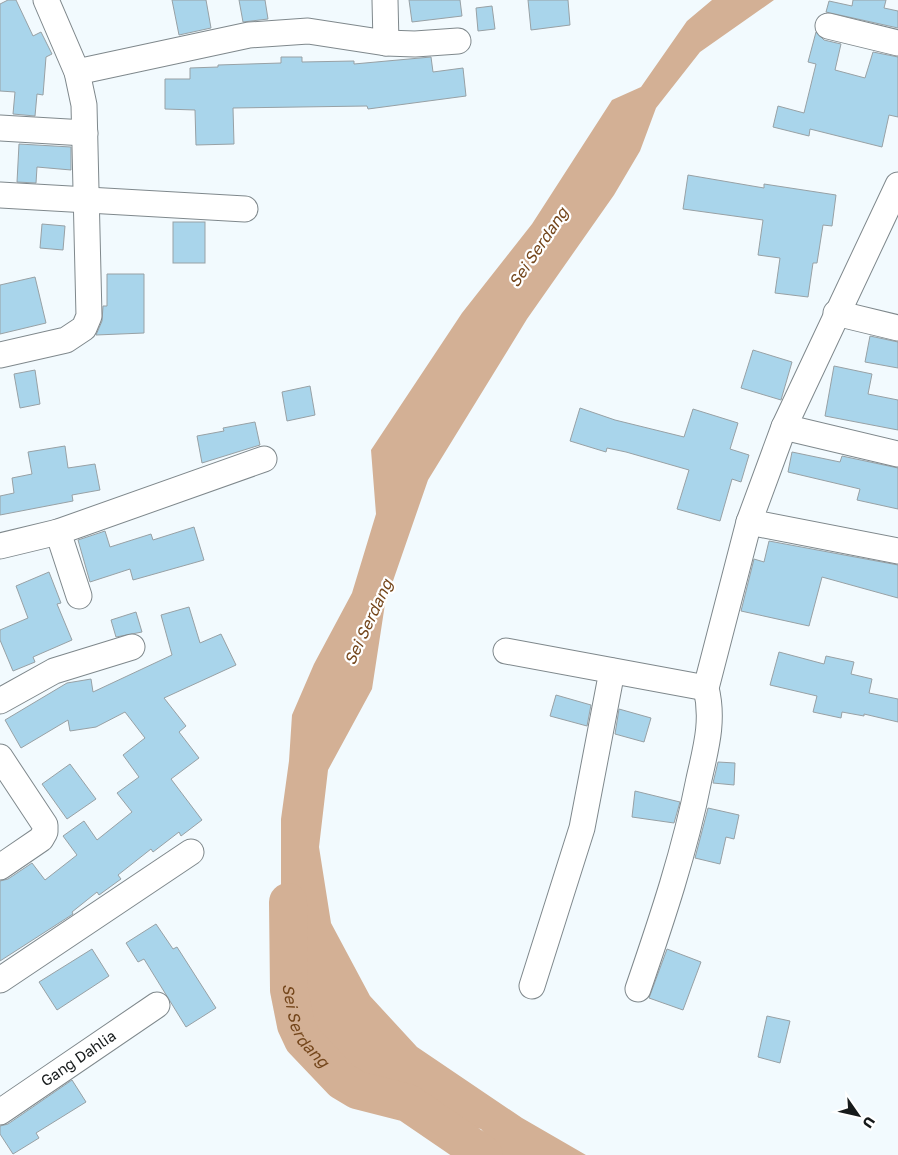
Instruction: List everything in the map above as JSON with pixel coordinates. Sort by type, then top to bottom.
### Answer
[{"type":"street","points":[[0,355],[66,340],[84,328],[89,308],[84,105],[77,72],[46,0]]},
{"type":"street","points":[[385,0],[386,43]]},
{"type":"street","points":[[828,26],[898,43]]},
{"type":"street","points":[[77,72],[249,35],[308,31],[386,43],[415,44],[458,40]]},
{"type":"street","points":[[0,128],[86,133]]},
{"type":"street","points":[[638,989],[672,892],[695,802],[710,727],[710,706],[706,688],[749,522],[784,427],[836,313],[898,185]]},
{"type":"street","points":[[0,196],[85,198],[244,209]]},
{"type":"street","points":[[836,313],[898,328]]},
{"type":"street","points":[[784,427],[898,454]]},
{"type":"street","points":[[0,546],[58,532],[264,459]]},
{"type":"street","points":[[749,522],[898,551]]},
{"type":"street","points":[[58,532],[79,596]]},
{"type":"street","points":[[0,701],[54,671],[132,647]]},
{"type":"street","points":[[506,651],[706,688]]},
{"type":"street","points":[[532,986],[582,828],[612,671]]},
{"type":"street","points":[[0,757],[45,825],[45,832],[41,839],[0,867]]},
{"type":"street","points":[[0,980],[191,852]]},
{"type":"street","name":"Gang Dahlia","points":[[0,1112],[157,1005]]},
{"type":"water","points":[[712,0],[774,0],[700,52],[656,108],[640,151],[614,195],[527,319],[428,480],[385,604],[372,689],[328,770],[319,847],[331,923],[370,996],[417,1047],[522,1118],[586,1155],[502,1155],[481,1129],[401,1115],[343,1068],[302,1005],[281,926],[281,819],[289,761],[292,715],[314,664],[352,593],[376,514],[371,450],[462,313],[532,224],[612,100],[641,87],[687,21]]},
{"type":"building","points":[[8,0],[16,0],[33,36],[41,32],[52,54],[46,57],[43,95],[37,94],[35,116],[13,114],[15,92],[0,91],[0,4]]},
{"type":"building","points":[[172,0],[206,0],[211,28],[179,35]]},
{"type":"building","points":[[239,0],[265,0],[268,19],[243,22]]},
{"type":"building","points":[[409,0],[460,0],[462,16],[412,22]]},
{"type":"building","points":[[528,0],[568,0],[570,25],[531,30]]},
{"type":"building","points":[[853,0],[886,0],[884,8],[898,11],[898,28],[826,12],[829,1],[852,6]]},
{"type":"building","points":[[492,6],[495,29],[478,31],[476,8]]},
{"type":"building","points":[[816,32],[824,40],[841,44],[835,70],[865,78],[873,52],[898,57],[898,117],[889,115],[882,147],[810,129],[809,136],[773,127],[778,106],[804,113],[816,64],[808,62]]},
{"type":"building","points":[[281,57],[302,57],[302,62],[354,61],[354,64],[431,57],[433,72],[463,68],[466,96],[368,109],[367,106],[233,108],[234,144],[196,145],[195,110],[165,109],[165,79],[190,79],[190,68],[281,63]]},
{"type":"building","points":[[19,144],[71,147],[71,170],[37,167],[36,183],[17,182]]},
{"type":"building","points":[[688,175],[764,188],[764,184],[836,195],[832,226],[823,225],[817,263],[813,263],[808,297],[775,293],[780,258],[758,255],[763,220],[683,209]]},
{"type":"building","points":[[173,222],[205,222],[205,263],[173,263]]},
{"type":"building","points":[[42,224],[65,226],[63,250],[40,248]]},
{"type":"building","points":[[107,274],[144,274],[144,333],[96,335],[102,321],[103,306],[107,306]]},
{"type":"building","points":[[35,277],[46,323],[0,334],[0,285]]},
{"type":"building","points":[[870,336],[898,342],[898,368],[865,362]]},
{"type":"building","points":[[753,350],[792,362],[781,400],[741,388]]},
{"type":"building","points":[[834,366],[872,374],[868,394],[898,400],[898,430],[825,416]]},
{"type":"building","points":[[35,370],[40,404],[20,408],[14,374]]},
{"type":"building","points":[[310,386],[315,415],[287,421],[282,392]]},
{"type":"building","points":[[580,408],[615,420],[684,437],[693,409],[738,423],[730,449],[749,455],[741,482],[732,479],[720,521],[677,509],[689,470],[626,452],[607,448],[606,452],[570,441]]},
{"type":"building","points":[[255,422],[260,445],[202,463],[197,436],[224,431],[223,428]]},
{"type":"building","points":[[65,446],[68,468],[95,464],[100,490],[72,495],[73,501],[0,515],[0,496],[14,493],[12,478],[32,474],[28,452]]},
{"type":"building","points":[[792,452],[840,462],[842,456],[898,468],[898,509],[857,500],[860,489],[788,472]]},
{"type":"building","points":[[194,527],[204,560],[133,580],[130,569],[90,582],[78,540],[105,531],[110,547],[151,534],[153,540]]},
{"type":"building","points":[[769,541],[898,565],[898,598],[822,577],[809,626],[741,611],[754,559],[764,562]]},
{"type":"building","points":[[49,572],[61,603],[57,604],[72,640],[33,657],[35,662],[13,671],[0,640],[0,630],[28,618],[16,586]]},
{"type":"building","points":[[189,607],[200,643],[221,634],[236,665],[164,698],[186,726],[179,732],[199,758],[171,779],[202,820],[181,836],[179,832],[153,852],[151,849],[118,875],[121,879],[99,895],[97,892],[72,912],[73,914],[0,961],[0,881],[8,879],[32,863],[45,880],[77,855],[63,836],[84,821],[97,840],[132,812],[117,793],[139,777],[123,755],[145,738],[125,712],[96,727],[70,731],[68,720],[21,748],[5,720],[67,683],[91,679],[93,692],[172,655],[161,615]]},
{"type":"building","points":[[136,612],[142,632],[116,637],[111,620]]},
{"type":"building","points":[[779,652],[824,664],[826,656],[854,662],[851,674],[872,679],[869,693],[898,699],[898,722],[864,714],[864,716],[842,712],[841,718],[813,712],[817,696],[770,685]]},
{"type":"building","points":[[556,695],[591,705],[587,726],[550,716]]},
{"type":"building","points":[[619,709],[651,718],[644,742],[615,734]]},
{"type":"building","points":[[718,762],[735,763],[734,785],[713,783]]},
{"type":"building","points":[[70,764],[96,799],[67,819],[42,784]]},
{"type":"building","points":[[635,791],[680,802],[674,823],[632,817]]},
{"type":"building","points":[[708,808],[739,815],[734,839],[726,837],[720,864],[695,858]]},
{"type":"building","points":[[156,924],[173,949],[177,947],[216,1008],[186,1027],[144,959],[138,962],[126,943]]},
{"type":"building","points":[[92,949],[109,976],[57,1010],[39,982]]},
{"type":"building","points":[[667,949],[701,962],[683,1010],[649,998]]},
{"type":"building","points":[[767,1016],[790,1021],[780,1063],[758,1057]]},
{"type":"building","points":[[72,1080],[86,1102],[36,1133],[39,1138],[13,1154],[0,1134],[0,1126],[8,1124]]},
{"type":"waterway","name":"Sei Serdang","points":[[288,902],[289,990],[296,1025],[303,1040],[342,1081],[357,1090],[408,1103],[484,1155]]}]
